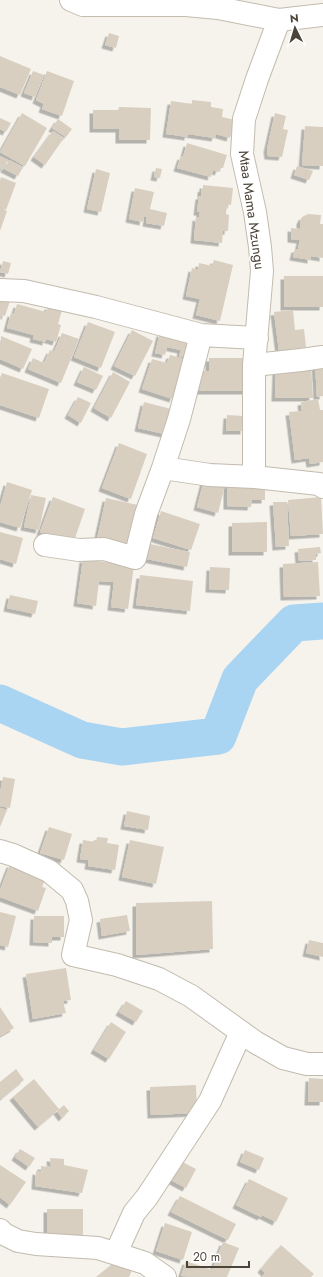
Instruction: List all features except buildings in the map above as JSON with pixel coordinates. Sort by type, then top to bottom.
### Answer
[{"type":"street","points":[[71,0],[82,5],[186,5],[218,8],[279,20],[323,15]]},
{"type":"street","name":"Mtaa Mama Mzungu","points":[[254,477],[254,365],[262,272],[255,212],[242,154],[244,119],[279,20]]},
{"type":"street","points":[[0,290],[31,292],[201,335],[257,338]]},
{"type":"street","points":[[45,545],[79,550],[104,549],[135,558],[146,514],[179,419],[201,335]]},
{"type":"street","points":[[254,365],[323,356]]},
{"type":"street","points":[[163,468],[210,475],[254,477],[319,484],[323,487]]},
{"type":"street","points":[[0,851],[13,855],[49,871],[72,890],[77,901],[81,920],[73,955],[117,965],[160,979],[191,996],[255,1042],[283,1058],[307,1064],[323,1064]]},
{"type":"street","points":[[116,1253],[134,1213],[147,1197],[210,1101],[241,1032]]},
{"type":"street","points":[[1,1236],[36,1244],[98,1248],[145,1263],[165,1277]]},
{"type":"waterway","points":[[0,703],[82,740],[122,747],[218,736],[240,679],[294,623],[323,621]]}]
